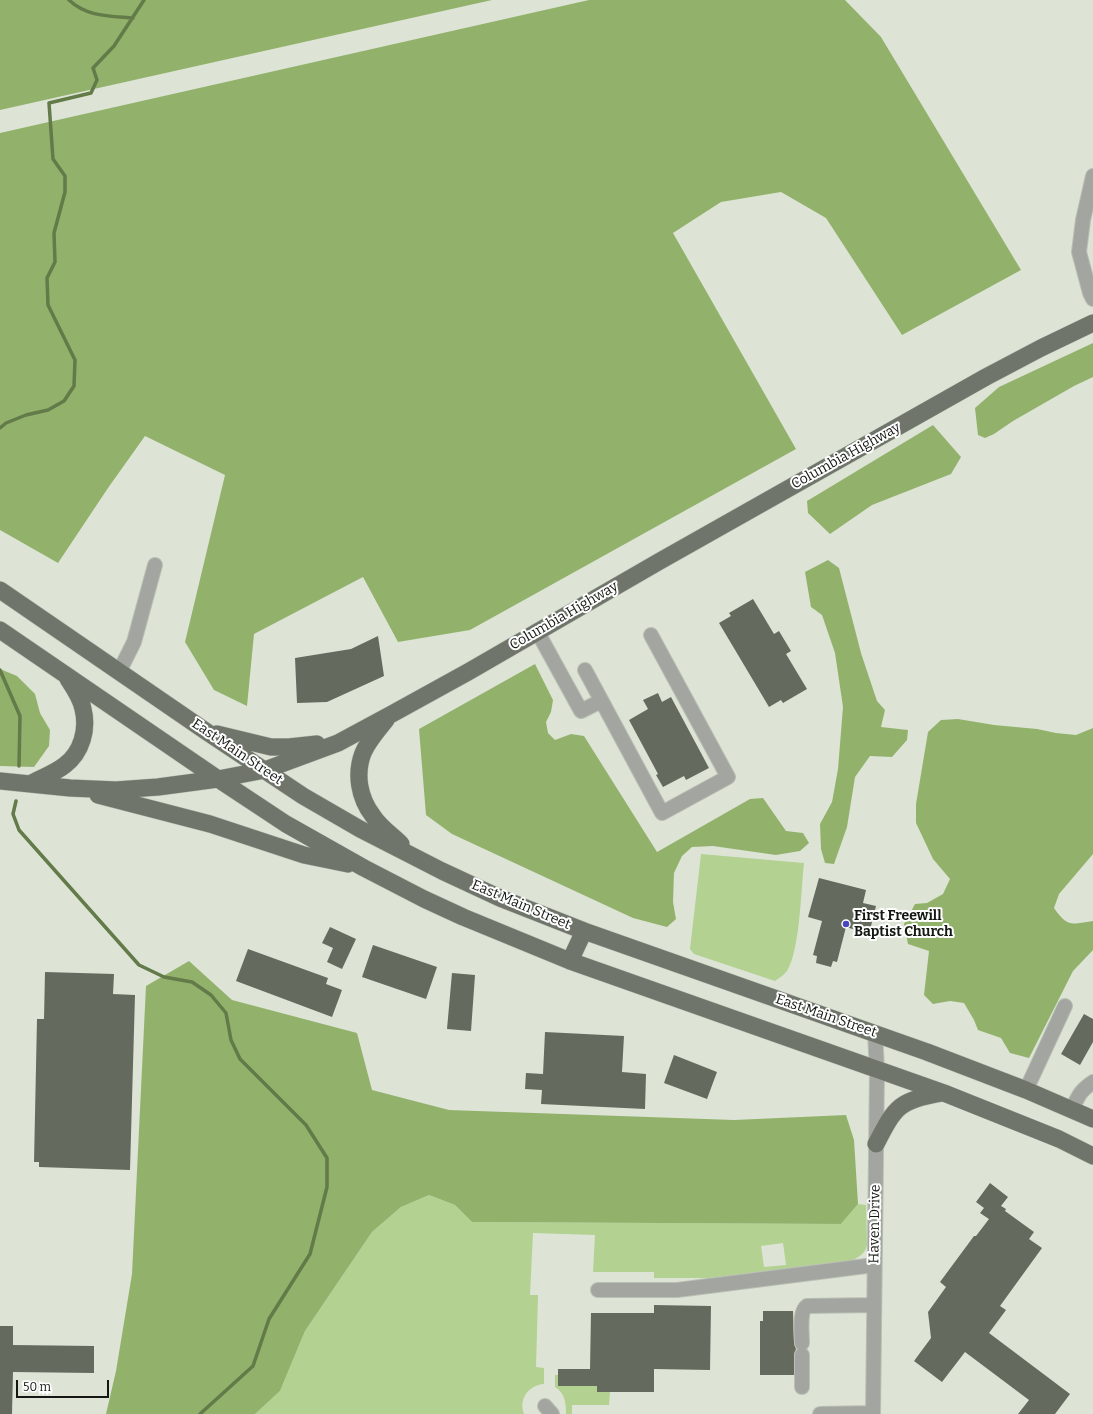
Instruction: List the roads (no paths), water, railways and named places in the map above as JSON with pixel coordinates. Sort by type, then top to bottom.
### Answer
[{"type":"main road","name":"Columbia Highway","points":[[0,781],[70,788],[116,790],[158,788],[218,780],[265,770],[338,743],[986,377],[1093,323]]},
{"type":"main road","name":"East Main Street","points":[[0,590],[303,796],[360,829],[416,858],[500,898],[584,931],[875,1034],[1026,1090],[1093,1119]]},
{"type":"main road","points":[[0,630],[218,780],[286,824],[364,868],[463,917],[570,961],[944,1093],[1059,1139],[1093,1156]]},
{"type":"main road","points":[[30,784],[64,766],[76,753],[83,738],[85,728],[83,709],[80,700],[66,675]]},
{"type":"main road","points":[[390,715],[374,736],[364,753],[359,771],[359,785],[363,802],[373,817],[416,858]]},
{"type":"main road","points":[[207,732],[271,747],[338,743]]},
{"type":"main road","points":[[70,788],[210,824],[304,855],[364,868]]},
{"type":"main road","points":[[570,961],[584,931]]},
{"type":"main road","points":[[876,1144],[887,1122],[896,1110],[906,1102],[944,1093]]},
{"type":"street","points":[[1093,176],[1083,220],[1079,252],[1093,299]]},
{"type":"street","points":[[119,672],[134,642],[155,565]]},
{"type":"street","points":[[537,631],[581,712],[601,701]]},
{"type":"street","points":[[585,670],[662,813],[728,777],[651,635]]},
{"type":"street","points":[[1026,1090],[1066,1006]]},
{"type":"street","name":"Haven Drive","points":[[873,1414],[877,1070],[875,1034]]},
{"type":"street","points":[[1072,1109],[1078,1095],[1084,1088],[1093,1082]]},
{"type":"street","points":[[598,1290],[677,1290],[874,1265]]},
{"type":"street","points":[[802,1387],[802,1313],[804,1308],[807,1306],[874,1305]]},
{"type":"street","points":[[820,1414],[873,1414]]},
{"type":"waterway","points":[[69,0],[76,6],[91,13],[133,18]]},
{"type":"waterway","points":[[0,428],[6,423],[26,415],[48,410],[64,401],[74,386],[75,360],[48,305],[47,278],[55,262],[54,233],[65,192],[65,176],[53,159],[49,103],[91,93],[97,80],[93,68],[114,46],[144,0]]},
{"type":"waterway","points":[[0,670],[20,716],[19,766]]},
{"type":"waterway","points":[[16,801],[13,814],[19,830],[139,965],[164,977],[192,982],[211,995],[226,1013],[231,1040],[240,1059],[306,1125],[327,1158],[327,1187],[310,1254],[269,1319],[253,1366],[200,1414]]},
{"type":"place","name":"First Freewill Baptist Church","points":[[846,924]]}]
